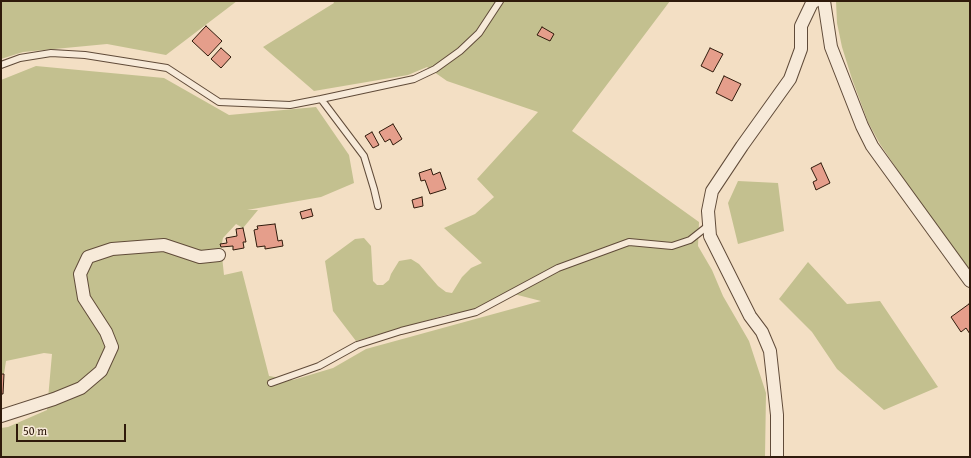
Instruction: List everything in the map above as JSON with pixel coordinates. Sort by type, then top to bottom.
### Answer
[{"type":"street","points":[[777,457],[777,416],[770,351],[762,332],[750,316],[710,236],[708,211],[712,191],[790,79],[801,49],[801,26],[812,3],[815,1]]},
{"type":"street","points":[[824,1],[831,47],[862,126],[881,158],[970,281]]},
{"type":"street","points":[[1,416],[54,399],[81,388],[101,371],[112,347],[106,332],[84,298],[80,274],[88,257],[112,249],[164,245],[200,257],[219,255]]},
{"type":"lane","points":[[1,65],[20,58],[50,53],[85,55],[168,68],[219,102],[290,104],[321,99],[414,79],[436,69],[460,52],[478,33],[500,1]]},
{"type":"lane","points":[[321,99],[364,156],[378,206]]},
{"type":"lane","points":[[271,382],[319,366],[357,344],[476,312],[558,268],[629,242],[672,246],[690,240],[709,225]]},
{"type":"shaded area","points":[[1,1],[237,1],[166,55],[107,44],[23,52],[1,59]]},
{"type":"shaded area","points":[[333,1],[670,1],[572,131],[699,222],[698,246],[712,270],[723,296],[749,341],[766,393],[765,457],[1,457],[1,428],[8,427],[47,410],[52,354],[44,353],[6,361],[4,374],[1,373],[1,80],[36,66],[164,78],[229,115],[316,107],[349,155],[354,183],[321,197],[247,210],[258,210],[243,228],[236,224],[223,238],[221,247],[224,275],[242,271],[269,376],[293,380],[333,368],[366,349],[541,301],[506,292],[475,310],[446,315],[356,341],[333,311],[325,261],[355,239],[364,238],[371,246],[373,281],[377,285],[383,285],[389,280],[399,261],[411,259],[419,264],[438,286],[446,292],[452,293],[462,277],[471,268],[482,263],[444,228],[475,214],[494,197],[477,179],[538,112],[447,81],[427,67],[408,75],[314,91],[263,47],[334,3]]},
{"type":"shaded area","points":[[836,1],[970,1],[970,277],[880,144],[868,122],[842,47],[837,23]]},
{"type":"shaded area","points":[[738,181],[778,183],[784,231],[738,244],[728,203]]},
{"type":"shaded area","points":[[808,262],[847,304],[880,301],[938,387],[884,410],[837,369],[812,332],[779,299]]},
{"type":"building","points":[[206,26],[222,41],[208,56],[192,41]]},
{"type":"building","points":[[542,27],[554,34],[550,41],[537,35]]},
{"type":"building","points":[[221,48],[231,57],[221,68],[211,59]]},
{"type":"building","points":[[710,48],[723,54],[713,72],[701,66]]},
{"type":"building","points":[[724,76],[741,84],[732,101],[716,93]]},
{"type":"building","points":[[393,124],[402,139],[393,145],[390,139],[385,142],[379,132]]},
{"type":"building","points":[[372,132],[379,145],[373,148],[365,136]]},
{"type":"building","points":[[821,163],[830,183],[816,190],[813,182],[817,180],[811,168]]},
{"type":"building","points":[[431,169],[433,175],[440,172],[446,189],[430,194],[425,180],[421,181],[419,173]]},
{"type":"building","points":[[422,197],[423,206],[414,208],[412,200]]},
{"type":"building","points":[[311,209],[313,216],[302,219],[300,212]]},
{"type":"building","points":[[275,224],[278,241],[282,240],[283,246],[265,249],[265,246],[257,247],[254,230],[258,229],[257,226]]},
{"type":"building","points":[[243,228],[246,242],[243,242],[244,248],[233,250],[233,246],[221,247],[220,244],[227,243],[226,238],[237,236],[236,229]]},
{"type":"building","points":[[969,304],[970,334],[966,328],[961,332],[951,317]]},
{"type":"building","points":[[1,374],[4,374],[3,394],[1,394]]}]
